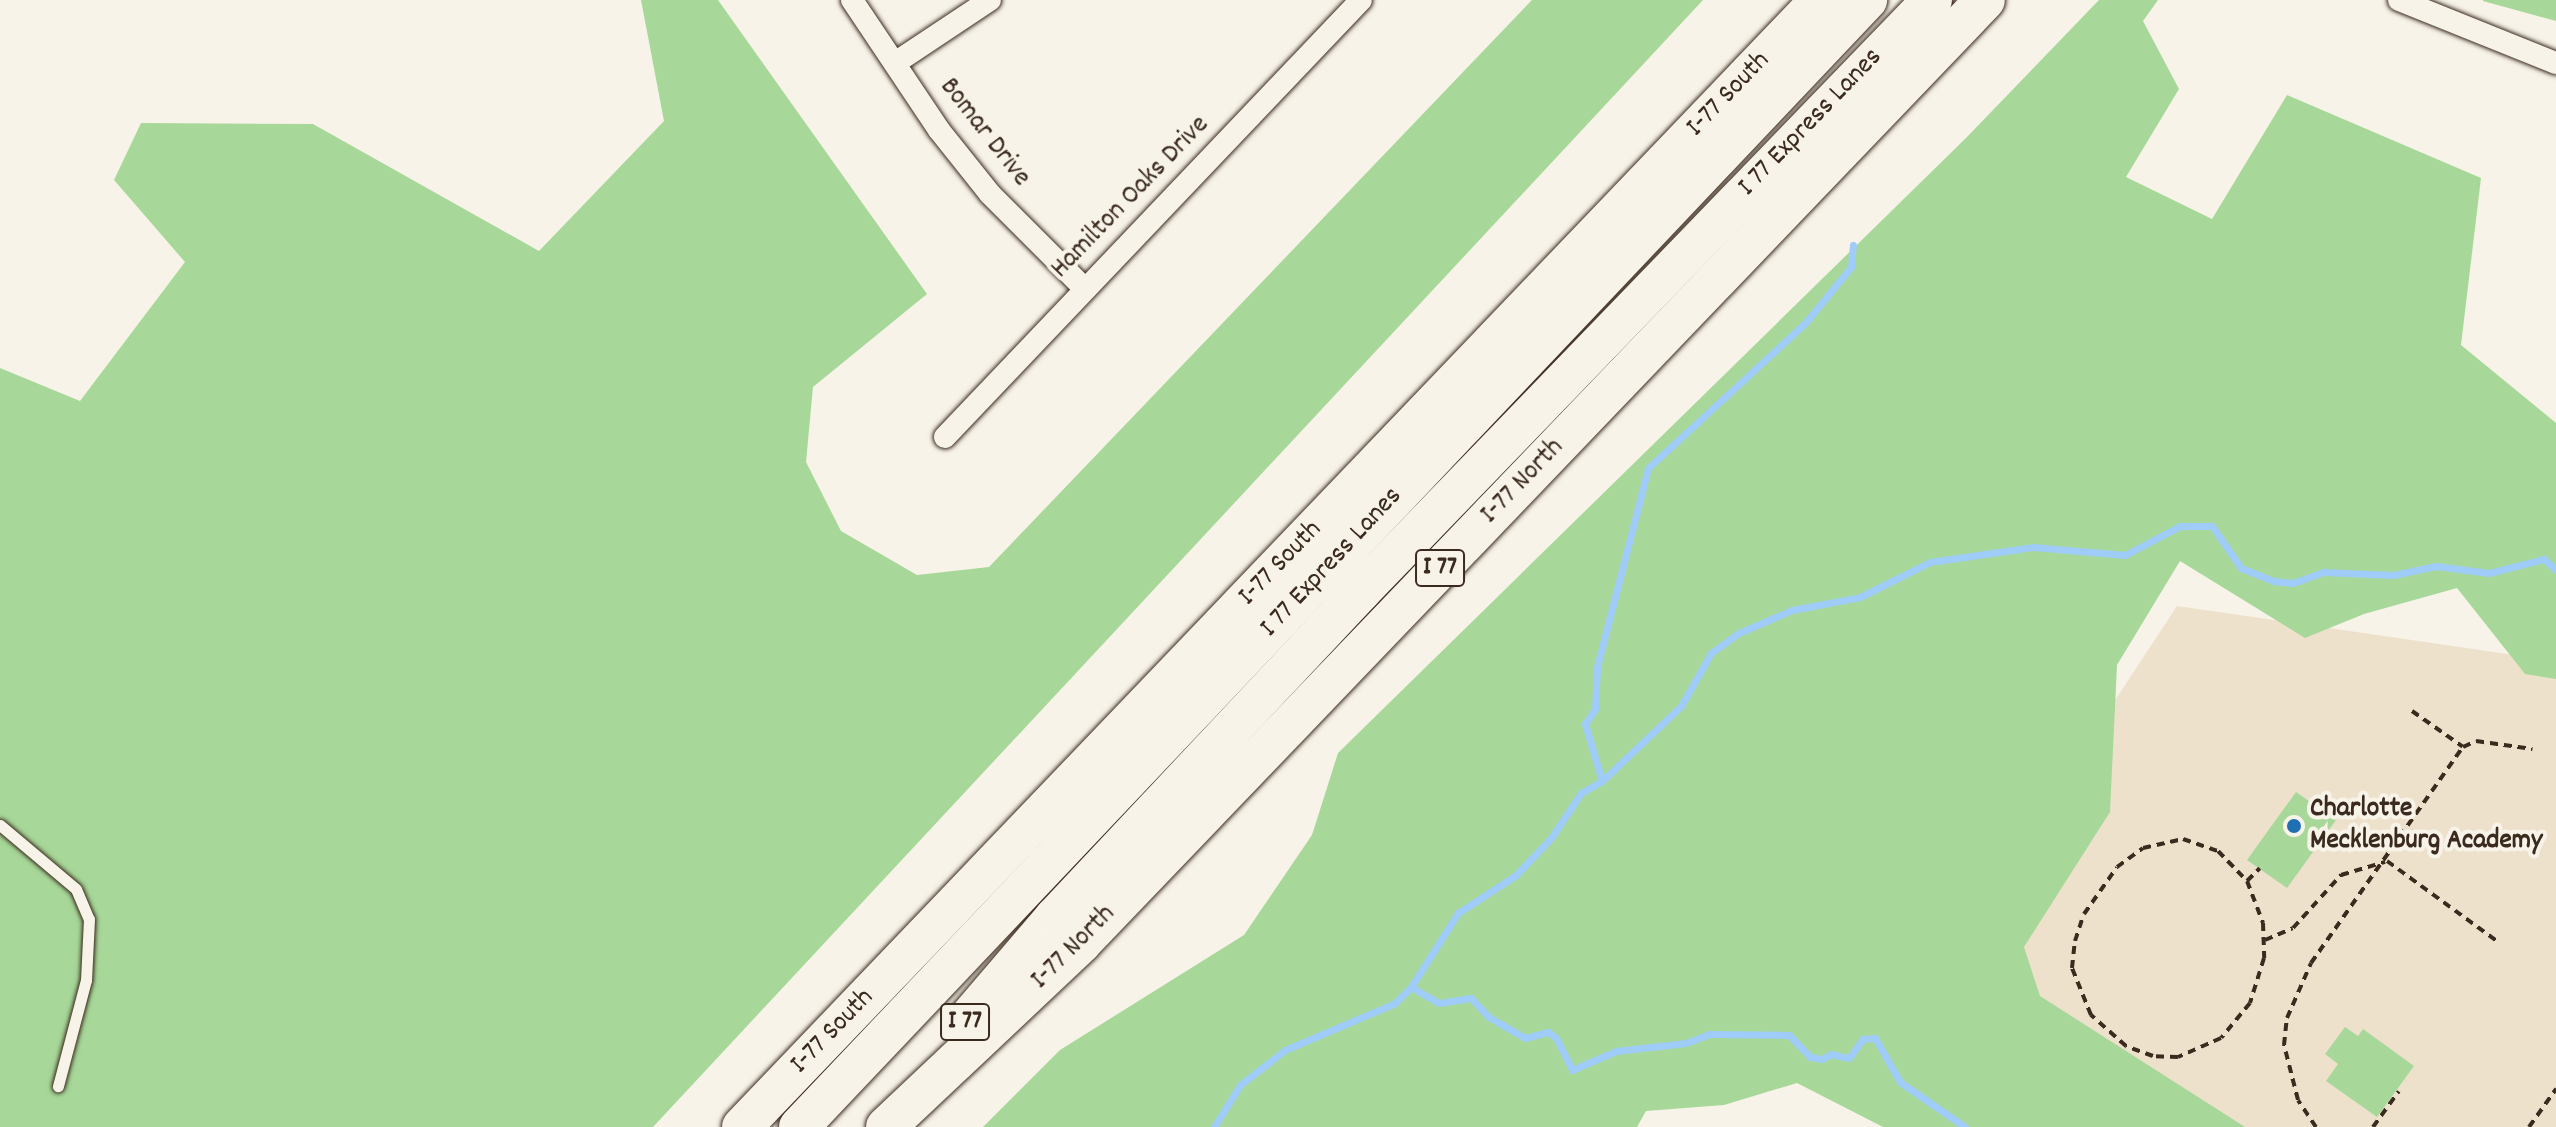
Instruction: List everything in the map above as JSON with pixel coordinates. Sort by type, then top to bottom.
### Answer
[{"type":"highway","name":"I-77 South","points":[[742,1127],[1820,0]]},
{"type":"highway","name":"I 77 Express Lanes","points":[[799,1127],[1867,0]]},
{"type":"highway","name":"I 77 Express Lanes","points":[[875,1127],[1055,917],[1360,592],[1932,0]]},
{"type":"highway","name":"I-77 North","points":[[886,1127],[1081,943],[1985,0]]},
{"type":"street","name":"Bomar Drive","points":[[852,0],[990,194],[1085,289]]},
{"type":"street","points":[[895,63],[990,0]]},
{"type":"street","name":"Hamilton Oaks Drive","points":[[945,437],[1361,0]]},
{"type":"street","points":[[2399,0],[2556,63]]},
{"type":"lane","points":[[0,825],[76,889],[89,919],[86,980],[58,1086]]},
{"type":"path","points":[[2412,711],[2463,747]]},
{"type":"path","points":[[2316,1127],[2298,1100],[2288,1072],[2287,1018],[2311,963],[2386,861],[2463,747],[2476,741],[2532,749]]},
{"type":"path","points":[[2161,841],[2198,841],[2232,863],[2247,881],[2258,902],[2265,940],[2259,982],[2237,1022],[2221,1038],[2178,1057],[2126,1046],[2091,1015],[2079,992],[2072,968],[2084,914],[2129,856],[2161,841]]},
{"type":"path","points":[[2265,940],[2293,928],[2341,875],[2386,861]]},
{"type":"path","points":[[2386,861],[2498,942]]},
{"type":"path","points":[[2247,881],[2260,868]]},
{"type":"path","points":[[2529,1127],[2556,1089]]},
{"type":"path","points":[[2373,1127],[2399,1091]]},
{"type":"shaded area","name":"Charlotte Mecklenburg Academy","points":[[2177,606],[2556,661],[2556,1127],[2140,1127],[1924,991]]},
{"type":"green space","points":[[641,0],[718,0],[927,294],[813,387],[806,462],[841,531],[917,575],[989,567],[1532,0],[1703,0],[653,1127],[0,1127],[0,368],[80,401],[185,262],[114,180],[141,123],[313,124],[539,251],[664,121]]},
{"type":"green space","points":[[2099,0],[2158,0],[2143,21],[2179,89],[2126,177],[2212,219],[2287,95],[2481,178],[2461,345],[2556,423],[2556,679],[2525,674],[2457,588],[2364,614],[2305,638],[2180,561],[2117,665],[2110,812],[2024,947],[2040,996],[2245,1127],[1883,1127],[1797,1083],[1724,1105],[1646,1111],[1637,1127],[983,1127],[1060,1050],[1244,935],[1312,835],[1338,753],[1966,138]]},
{"type":"green space","points":[[2556,0],[2556,21],[2483,1]]},
{"type":"green space","points":[[2296,792],[2336,820],[2287,888],[2247,860]]},
{"type":"green space","points":[[2345,1027],[2358,1036],[2363,1029],[2414,1066],[2377,1117],[2326,1081],[2338,1064],[2325,1054]]},
{"type":"waterway","points":[[1602,781],[1585,724],[1595,709],[1597,667],[1648,468],[1806,322],[1851,267],[1853,245]]},
{"type":"waterway","points":[[1214,1127],[1240,1085],[1285,1050],[1395,1003],[1411,987],[1458,913],[1516,875],[1551,838],[1581,793],[1602,781],[1681,706],[1711,653],[1739,633],[1792,610],[1860,597],[1930,562],[2033,547],[2125,555],[2180,526],[2212,526],[2241,568],[2274,581],[2293,583],[2324,572],[2393,575],[2436,566],[2489,573],[2544,559],[2556,570]]},
{"type":"waterway","points":[[1411,987],[1439,1003],[1471,998],[1489,1017],[1525,1038],[1548,1032],[1556,1038],[1572,1070],[1616,1051],[1686,1043],[1710,1034],[1789,1035],[1810,1057],[1822,1059],[1831,1054],[1849,1058],[1863,1039],[1875,1038],[1900,1082],[1965,1127]]},
{"type":"place","name":"Charlotte Mecklenburg Academy","points":[[2294,826]]}]
